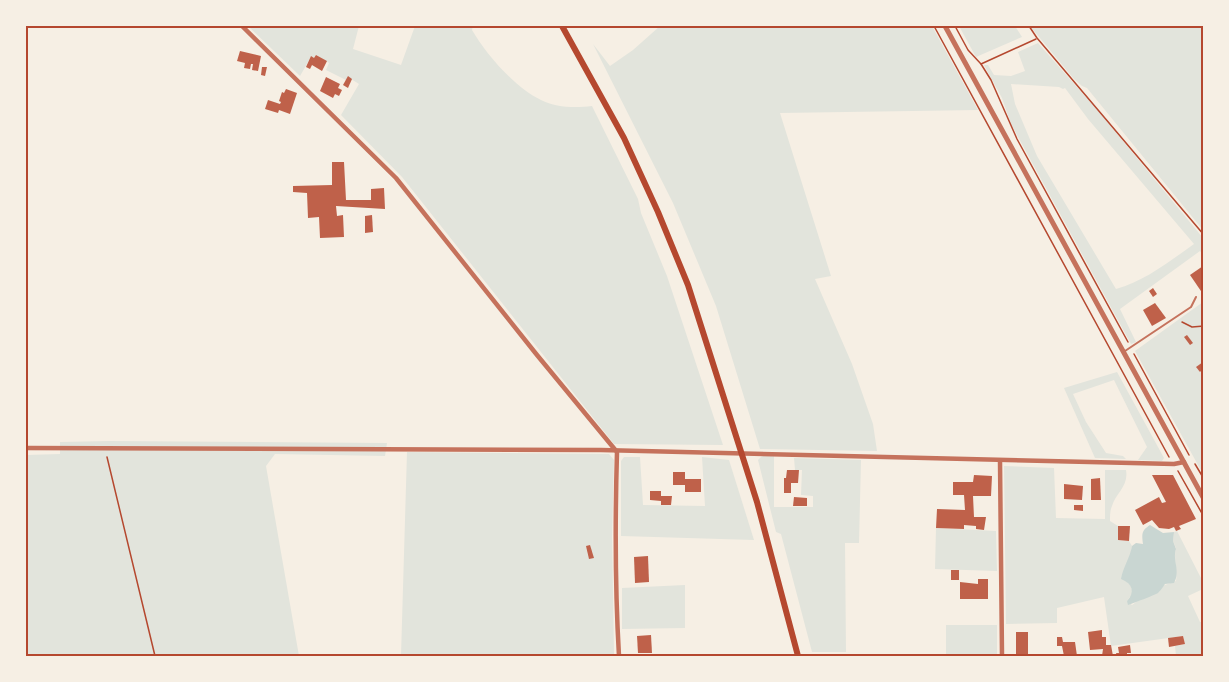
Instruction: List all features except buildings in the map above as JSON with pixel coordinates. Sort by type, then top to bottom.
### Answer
[{"type":"main road","points":[[562,26],[624,138],[688,285],[757,502],[798,657]]},
{"type":"street","points":[[242,26],[396,178],[529,346],[617,452],[616,601],[620,657]]},
{"type":"street","points":[[945,26],[1203,498]]},
{"type":"street","points":[[26,448],[601,450],[1000,461],[1174,464],[1184,462]]},
{"type":"street","points":[[1000,461],[1002,657]]},
{"type":"lane","points":[[1124,351],[1191,307],[1196,297]]},
{"type":"path","points":[[934,26],[1203,517]]},
{"type":"path","points":[[955,26],[969,50],[981,64],[1017,140],[1190,455]]},
{"type":"path","points":[[1029,26],[1203,235]]},
{"type":"path","points":[[981,64],[1037,38]]},
{"type":"path","points":[[1179,315],[1182,322],[1192,327],[1203,326]]},
{"type":"path","points":[[106,447],[155,657]]},
{"type":"path","points":[[1195,465],[1203,479]]},
{"type":"shaded area","points":[[248,26],[359,26],[353,49],[401,65],[415,26],[473,26],[472,30],[493,60],[531,95],[547,103],[560,106],[592,106],[638,199],[641,213],[667,276],[723,445],[614,444],[402,177],[341,115],[359,84],[348,77],[346,80],[326,70],[329,63],[316,55],[314,58],[311,57],[300,76]]},
{"type":"shaded area","points":[[660,26],[932,26],[978,110],[780,113],[831,276],[815,279],[852,364],[873,424],[877,451],[760,449],[716,306],[673,203],[593,44],[610,66],[633,50]]},
{"type":"shaded area","points":[[959,26],[1015,26],[1022,37],[976,57]]},
{"type":"shaded area","points":[[1030,26],[1203,26],[1203,230],[1087,88],[1074,79]]},
{"type":"shaded area","points":[[1038,43],[1099,112],[1203,238],[1203,255],[1200,251],[1120,309],[1136,342],[1131,344],[1011,124],[1002,98],[984,65],[988,65],[994,75],[1011,76],[1025,71],[1018,52]],"holes":[[[1011,84],[1065,88],[1088,119],[1194,244],[1147,276],[1116,289],[1037,156],[1015,104]]]},
{"type":"shaded area","points":[[1203,302],[1203,362],[1197,367],[1200,372],[1203,369],[1203,474],[1135,351]]},
{"type":"shaded area","points":[[1117,372],[1164,458],[1162,461],[1138,460],[1147,447],[1114,380],[1073,394],[1086,422],[1106,453],[1123,456],[1126,459],[1095,458],[1064,388]]},
{"type":"shaded area","points":[[60,442],[387,443],[385,456],[275,454],[266,466],[299,656],[26,656],[26,455],[60,454]]},
{"type":"shaded area","points":[[407,452],[609,454],[614,460],[612,536],[614,654],[401,656]]},
{"type":"shaded area","points":[[762,456],[774,456],[774,507],[813,507],[813,496],[801,495],[802,470],[795,470],[794,458],[861,460],[859,543],[845,543],[846,652],[812,652],[781,534],[776,532],[758,460]]},
{"type":"shaded area","points":[[624,457],[640,457],[643,505],[705,506],[702,457],[729,460],[754,540],[621,536],[621,461]]},
{"type":"shaded area","points":[[1004,466],[1054,468],[1056,518],[1105,519],[1105,470],[1126,470],[1126,481],[1111,508],[1110,521],[1118,526],[1118,540],[1129,541],[1132,546],[1125,580],[1133,592],[1127,601],[1132,605],[1142,598],[1159,592],[1162,586],[1176,581],[1176,548],[1173,541],[1174,532],[1177,531],[1203,582],[1203,589],[1188,596],[1200,622],[1203,622],[1203,656],[1176,656],[1175,646],[1185,644],[1183,636],[1111,646],[1104,597],[1057,608],[1057,623],[1006,624]]},
{"type":"shaded area","points":[[1150,525],[1163,533],[1174,532],[1176,579],[1174,583],[1165,584],[1158,593],[1128,605],[1127,601],[1132,588],[1121,579],[1122,575],[1132,546],[1136,543],[1143,544],[1143,533]]},
{"type":"shaded area","points":[[936,528],[996,531],[997,571],[935,569]]},
{"type":"shaded area","points":[[685,585],[685,628],[622,629],[622,588]]},
{"type":"shaded area","points":[[946,625],[997,625],[997,656],[946,656]]}]
